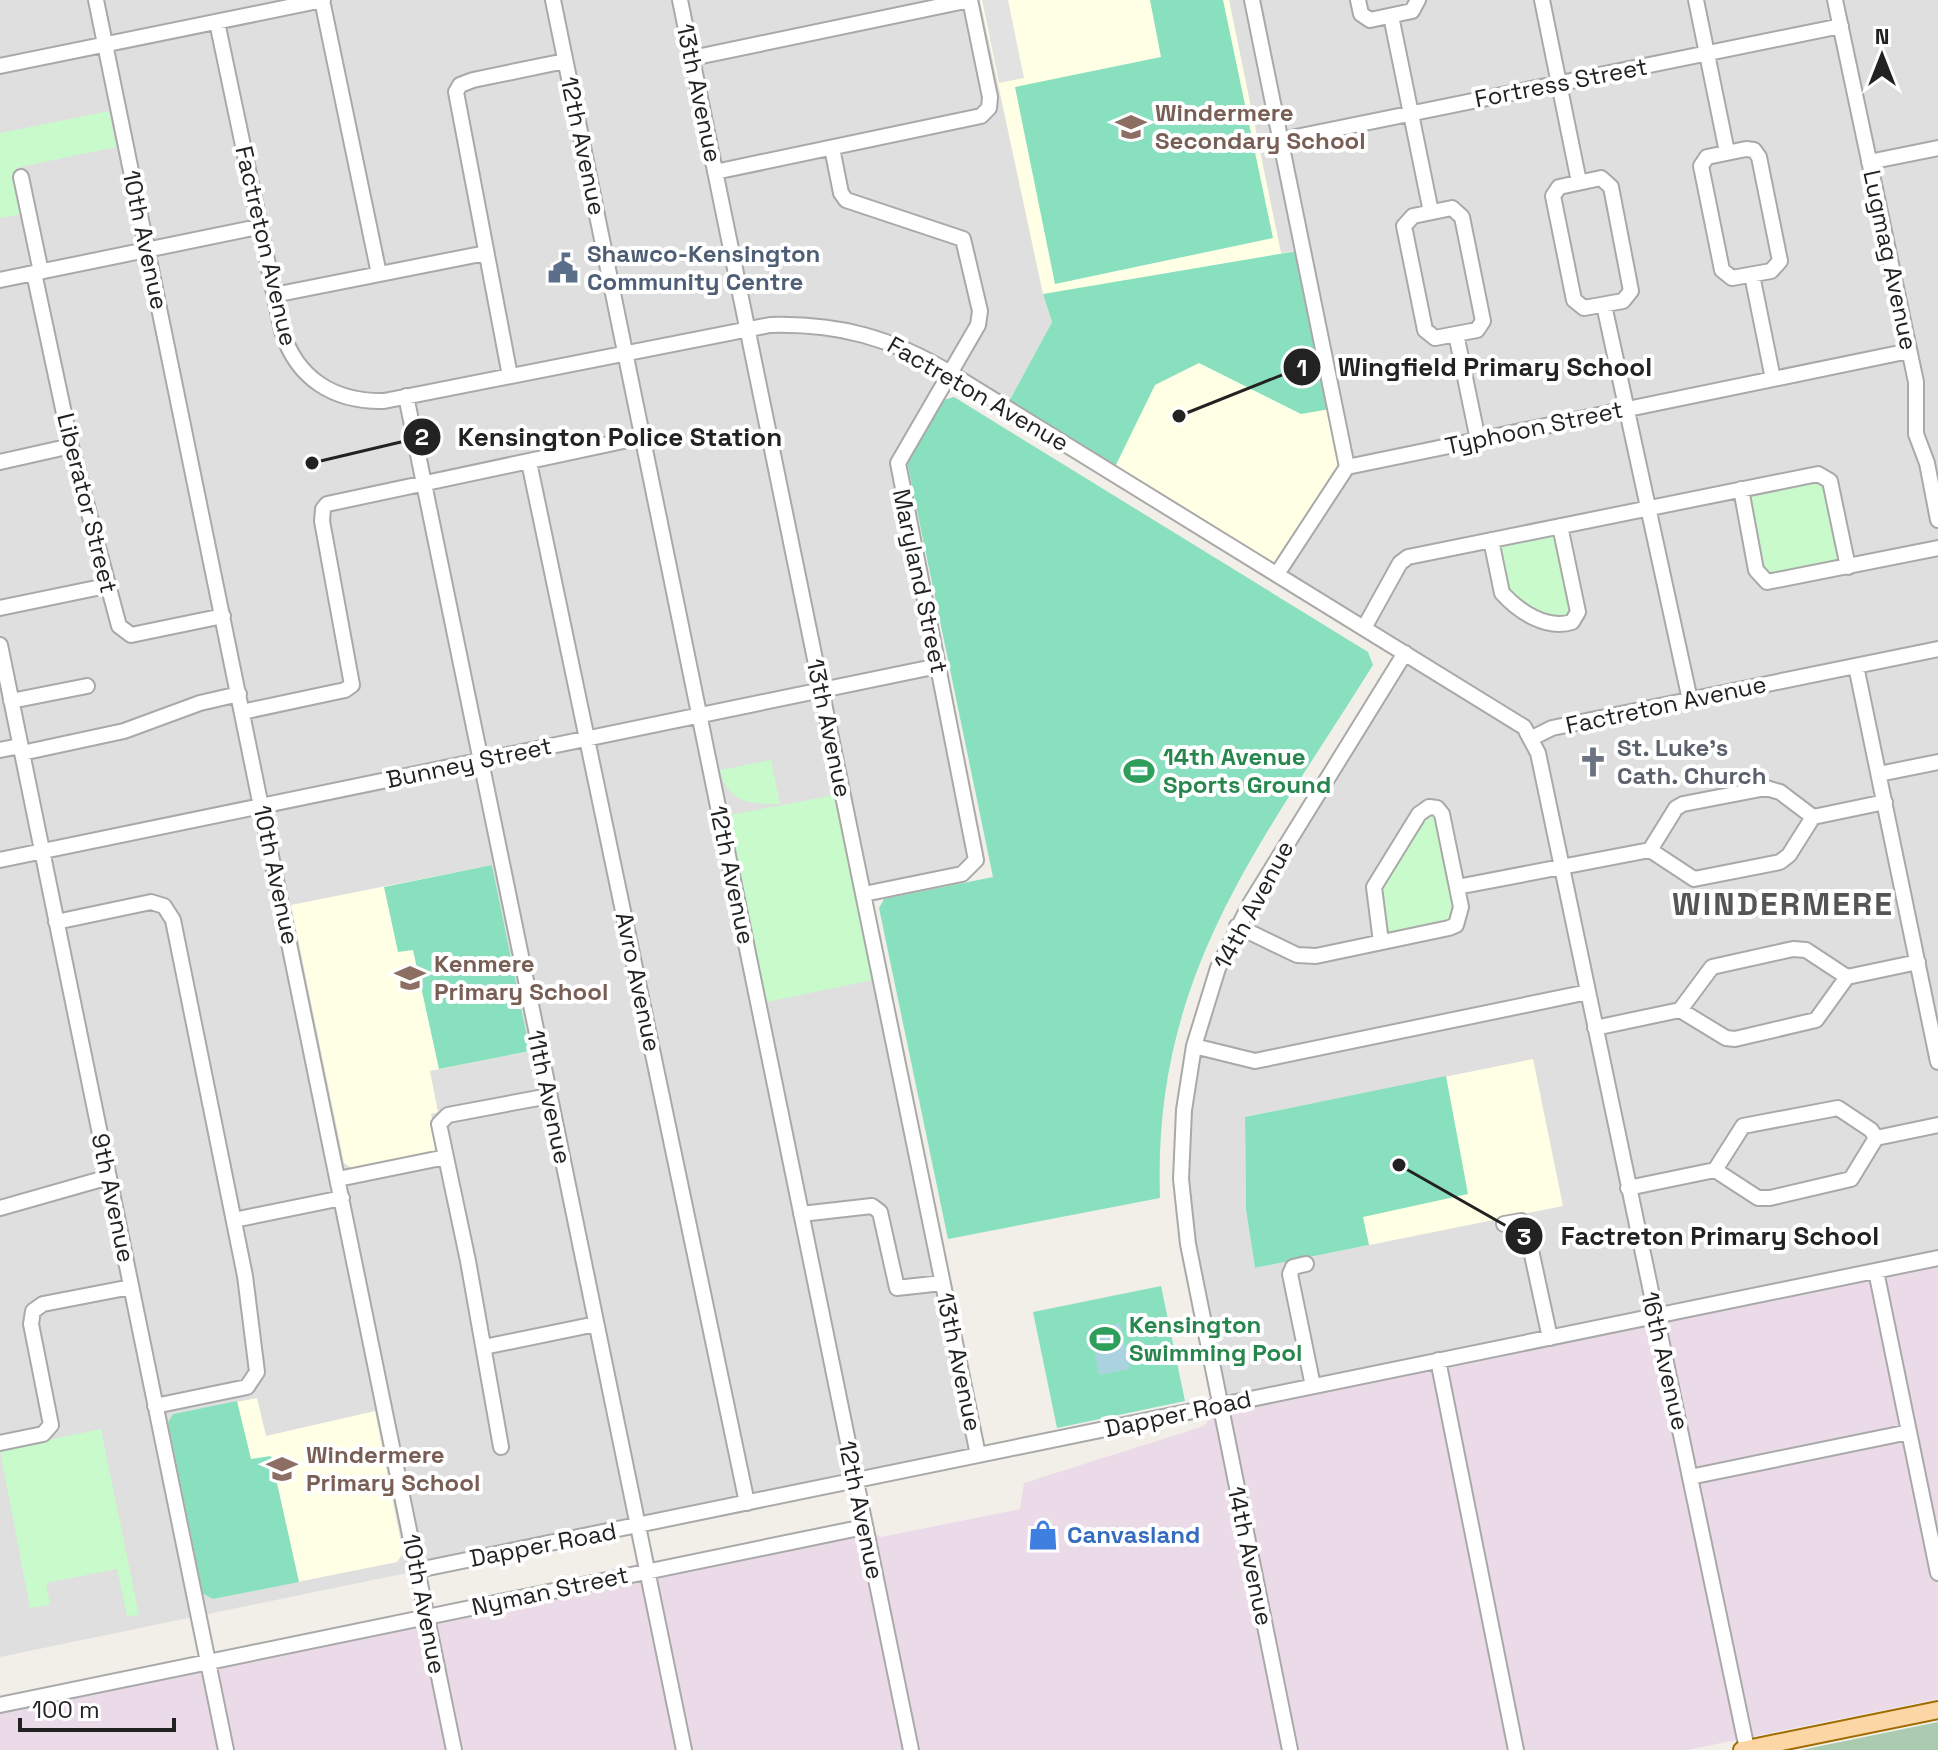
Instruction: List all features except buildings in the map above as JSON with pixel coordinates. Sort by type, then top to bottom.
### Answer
[{"type":"main road","points":[[1744,1750],[1938,1710]]},
{"type":"street","name":"10th Avenue","points":[[96,0],[454,1750]]},
{"type":"street","points":[[0,66],[322,0],[379,274]]},
{"type":"street","name":"12th Avenue","points":[[553,0],[911,1750]]},
{"type":"street","name":"13th Avenue","points":[[680,0],[978,1455]]},
{"type":"street","points":[[692,58],[970,0],[990,97],[989,108],[981,116],[715,172]]},
{"type":"street","points":[[1252,0],[1347,467],[1277,574]]},
{"type":"street","points":[[1358,0],[1361,14],[1367,19],[1412,11],[1418,0]]},
{"type":"street","points":[[1542,0],[1579,182]]},
{"type":"street","points":[[1696,0],[1727,152]]},
{"type":"street","name":"Lugmag Avenue","points":[[1835,0],[1909,351],[1917,399],[1916,434],[1932,462],[1938,520]]},
{"type":"street","points":[[1391,16],[1431,212]]},
{"type":"street","name":"Factreton Avenue","points":[[217,22],[258,227],[287,348],[297,364],[318,385],[359,400],[406,396],[747,328],[789,324],[849,330],[889,340],[950,373],[1520,724],[1532,738],[1552,728],[1938,649]]},
{"type":"street","name":"Fortress Street","points":[[1281,140],[1841,26]]},
{"type":"street","points":[[510,376],[456,92],[460,85],[473,80],[565,61]]},
{"type":"street","name":"Maryland Street","points":[[832,148],[841,193],[846,200],[957,235],[967,244],[981,318],[898,463],[976,860],[962,874],[864,894]]},
{"type":"street","points":[[1749,148],[1758,154],[1779,258],[1774,270],[1732,278],[1723,272],[1701,169],[1707,157],[1727,152],[1749,148]]},
{"type":"street","points":[[1869,162],[1938,148]]},
{"type":"street","name":"Liberator Street","points":[[21,177],[71,446],[119,626],[131,635],[223,616]]},
{"type":"street","points":[[1601,178],[1610,184],[1630,296],[1584,308],[1575,302],[1553,193],[1559,187],[1579,182],[1601,178]]},
{"type":"street","points":[[1452,208],[1460,212],[1483,321],[1477,330],[1456,334],[1435,338],[1426,332],[1405,223],[1410,217],[1452,208]]},
{"type":"street","points":[[0,280],[258,227]]},
{"type":"street","points":[[274,295],[486,253]]},
{"type":"street","points":[[1752,275],[1773,379]]},
{"type":"street","points":[[1604,305],[1621,390],[1630,409],[1690,700]]},
{"type":"street","points":[[1456,334],[1478,440]]},
{"type":"street","name":"Typhoon Street","points":[[1347,467],[1909,351]]},
{"type":"street","name":"11th Avenue","points":[[406,396],[684,1750]]},
{"type":"street","points":[[242,712],[349,689],[352,673],[322,521],[323,509],[337,501],[642,437]]},
{"type":"street","points":[[0,462],[71,446]]},
{"type":"street","name":"Avro Avenue","points":[[529,462],[747,1503]]},
{"type":"street","points":[[1364,628],[1405,558],[1814,474],[1825,475],[1830,481],[1848,567]]},
{"type":"street","points":[[1741,489],[1756,570],[1763,580],[1775,582],[1938,548]]},
{"type":"street","points":[[1491,540],[1504,596],[1546,624],[1557,626],[1572,622],[1578,612],[1560,526]]},
{"type":"street","points":[[0,608],[106,586]]},
{"type":"street","name":"9th Avenue","points":[[0,645],[226,1750]]},
{"type":"street","name":"14th Avenue","points":[[1290,1750],[1193,1277],[1182,1198],[1184,1110],[1194,1046],[1218,968],[1237,926],[1405,653]]},
{"type":"street","name":"Bunney Street","points":[[0,860],[938,666]]},
{"type":"street","points":[[1856,666],[1937,1056]]},
{"type":"street","points":[[11,701],[87,686]]},
{"type":"street","points":[[0,750],[124,731],[200,703],[239,694]]},
{"type":"street","name":"16th Avenue","points":[[1532,738],[1690,1477],[1744,1750]]},
{"type":"street","points":[[1879,774],[1938,762]]},
{"type":"street","points":[[1457,887],[1650,850],[1676,808],[1683,804],[1766,788],[1780,792],[1813,817]]},
{"type":"street","points":[[1650,850],[1685,876],[1706,877],[1780,862],[1789,855],[1813,817],[1885,802]]},
{"type":"street","points":[[1237,926],[1297,955],[1316,956],[1381,942],[1456,925],[1461,915],[1457,887],[1442,814],[1437,808],[1423,809],[1374,887],[1372,894],[1381,942]]},
{"type":"street","points":[[56,922],[151,902],[160,904],[170,912],[234,1220],[245,1276],[255,1379],[243,1388],[155,1406]]},
{"type":"street","points":[[1595,1028],[1680,1010],[1712,967],[1793,949],[1806,950],[1847,977]]},
{"type":"street","points":[[1680,1010],[1726,1038],[1735,1039],[1816,1020],[1847,977],[1918,962]]},
{"type":"street","points":[[1194,1046],[1255,1061],[1588,992]]},
{"type":"street","points":[[501,1447],[439,1127],[445,1117],[549,1096]]},
{"type":"street","points":[[1715,1170],[1743,1126],[1787,1116],[1838,1108],[1871,1130],[1876,1138]]},
{"type":"street","points":[[1628,1188],[1715,1170],[1758,1198],[1770,1198],[1851,1179],[1876,1138],[1938,1125]]},
{"type":"street","points":[[338,1179],[446,1157]]},
{"type":"street","points":[[0,1208],[109,1177]]},
{"type":"street","points":[[234,1220],[342,1198]]},
{"type":"street","points":[[801,1214],[872,1206],[880,1212],[895,1285],[903,1290],[942,1283]]},
{"type":"street","points":[[1504,1224],[1521,1221],[1526,1227],[1550,1338]]},
{"type":"street","name":"Dapper Road","points":[[418,1570],[1938,1258]]},
{"type":"street","points":[[1306,1264],[1293,1267],[1290,1274],[1313,1386]]},
{"type":"street","points":[[1876,1271],[1938,1573]]},
{"type":"street","points":[[0,1443],[43,1434],[51,1425],[31,1324],[33,1311],[43,1304],[131,1287]]},
{"type":"street","points":[[484,1347],[596,1324]]},
{"type":"street","points":[[1438,1360],[1516,1750]]},
{"type":"street","points":[[1690,1477],[1909,1432]]},
{"type":"street","name":"Nyman Street","points":[[0,1705],[864,1527]]},
{"type":"shaded area","points":[[0,0],[1938,0],[1938,1258],[1219,1406],[1193,1277],[1184,1110],[1218,968],[1405,653],[950,373],[902,450],[974,864],[864,893],[978,1455],[0,1657]]},
{"type":"shaded area","points":[[980,0],[1229,0],[1281,253],[1303,250],[1347,467],[1277,574],[1006,407],[1052,322],[1043,294]]},
{"type":"shaded area","points":[[982,0],[1008,0],[1024,78],[999,83]]},
{"type":"shaded area","name":"Kenmere Primary School","points":[[492,865],[530,1051],[430,1071],[438,1112],[431,1114],[437,1144],[432,1153],[353,1169],[344,1163],[291,905]]},
{"type":"shaded area","points":[[1533,1059],[1563,1206],[1255,1268],[1246,1210],[1245,1117]]},
{"type":"shaded area","points":[[1938,1258],[1938,1699],[1687,1750],[0,1750],[0,1705],[864,1527],[881,1537],[1020,1509],[1024,1483],[1204,1426],[1219,1406]]},
{"type":"shaded area","name":"Windermere Primary School","points":[[257,1398],[266,1436],[375,1411],[403,1553],[397,1562],[213,1599],[203,1594],[168,1422],[173,1414]]},
{"type":"shaded area","points":[[1938,1722],[1938,1750],[1801,1750]]},
{"type":"green space","name":"Windermere Secondary School","points":[[1150,0],[1223,0],[1273,238],[1055,284],[1015,87],[1161,57]]},
{"type":"green space","points":[[109,111],[116,147],[16,168],[26,213],[0,218],[0,133]]},
{"type":"green space","points":[[1303,250],[1336,408],[1301,414],[1199,363],[1155,385],[1112,473],[1006,407],[1052,322],[1043,294]]},
{"type":"green space","name":"14th Avenue Sports Ground","points":[[954,397],[1368,652],[1373,665],[1254,854],[1194,978],[1174,1046],[1162,1118],[1160,1198],[948,1239],[879,908],[884,899],[993,877],[907,462],[943,400]]},
{"type":"green space","points":[[1823,479],[1840,562],[1774,578],[1763,574],[1747,495]]},
{"type":"green space","points":[[1547,533],[1555,535],[1573,608],[1570,617],[1550,621],[1508,594],[1498,545]]},
{"type":"green space","points":[[771,760],[780,804],[742,800],[729,790],[720,770]]},
{"type":"green space","points":[[835,795],[873,980],[762,1003],[724,816]]},
{"type":"green space","points":[[1428,812],[1438,816],[1457,908],[1453,922],[1388,935],[1377,890]]},
{"type":"green space","points":[[492,865],[530,1051],[439,1069],[413,950],[398,952],[384,887]]},
{"type":"green space","points":[[1446,1076],[1468,1194],[1363,1217],[1369,1245],[1255,1268],[1246,1210],[1245,1117]]},
{"type":"green space","name":"Kensington Swimming Pool","points":[[1161,1286],[1185,1401],[1057,1428],[1033,1312]]},
{"type":"green space","points":[[237,1401],[251,1459],[271,1456],[299,1582],[213,1599],[203,1594],[168,1422],[173,1414]]},
{"type":"green space","points":[[101,1429],[139,1615],[127,1616],[117,1569],[46,1583],[50,1605],[30,1608],[0,1450]]},
{"type":"water","points":[[1120,1323],[1130,1369],[1099,1375],[1090,1329]]},
{"type":"place","name":"Windermere Secondary School","points":[[1131,127]]},
{"type":"place","name":"Shawco-Kensington Community Centre","points":[[563,268]]},
{"type":"place","name":"Wingfield Primary School","points":[[1179,416]]},
{"type":"place","name":"Kensington Police Station","points":[[312,463]]},
{"type":"place","name":"St. Luke's Cath. Church","points":[[1593,762]]},
{"type":"place","name":"14th Avenue Sports Ground","points":[[1139,771]]},
{"type":"place","name":"Kenmere Primary School","points":[[410,978]]},
{"type":"place","name":"Factreton Primary School","points":[[1399,1165]]},
{"type":"place","name":"Kensington Swimming Pool","points":[[1105,1339]]},
{"type":"place","name":"Windermere Primary School","points":[[282,1469]]},
{"type":"place","name":"Canvasland","points":[[1043,1535]]},
{"type":"district","name":"WINDERMERE","points":[[1783,904]]}]
